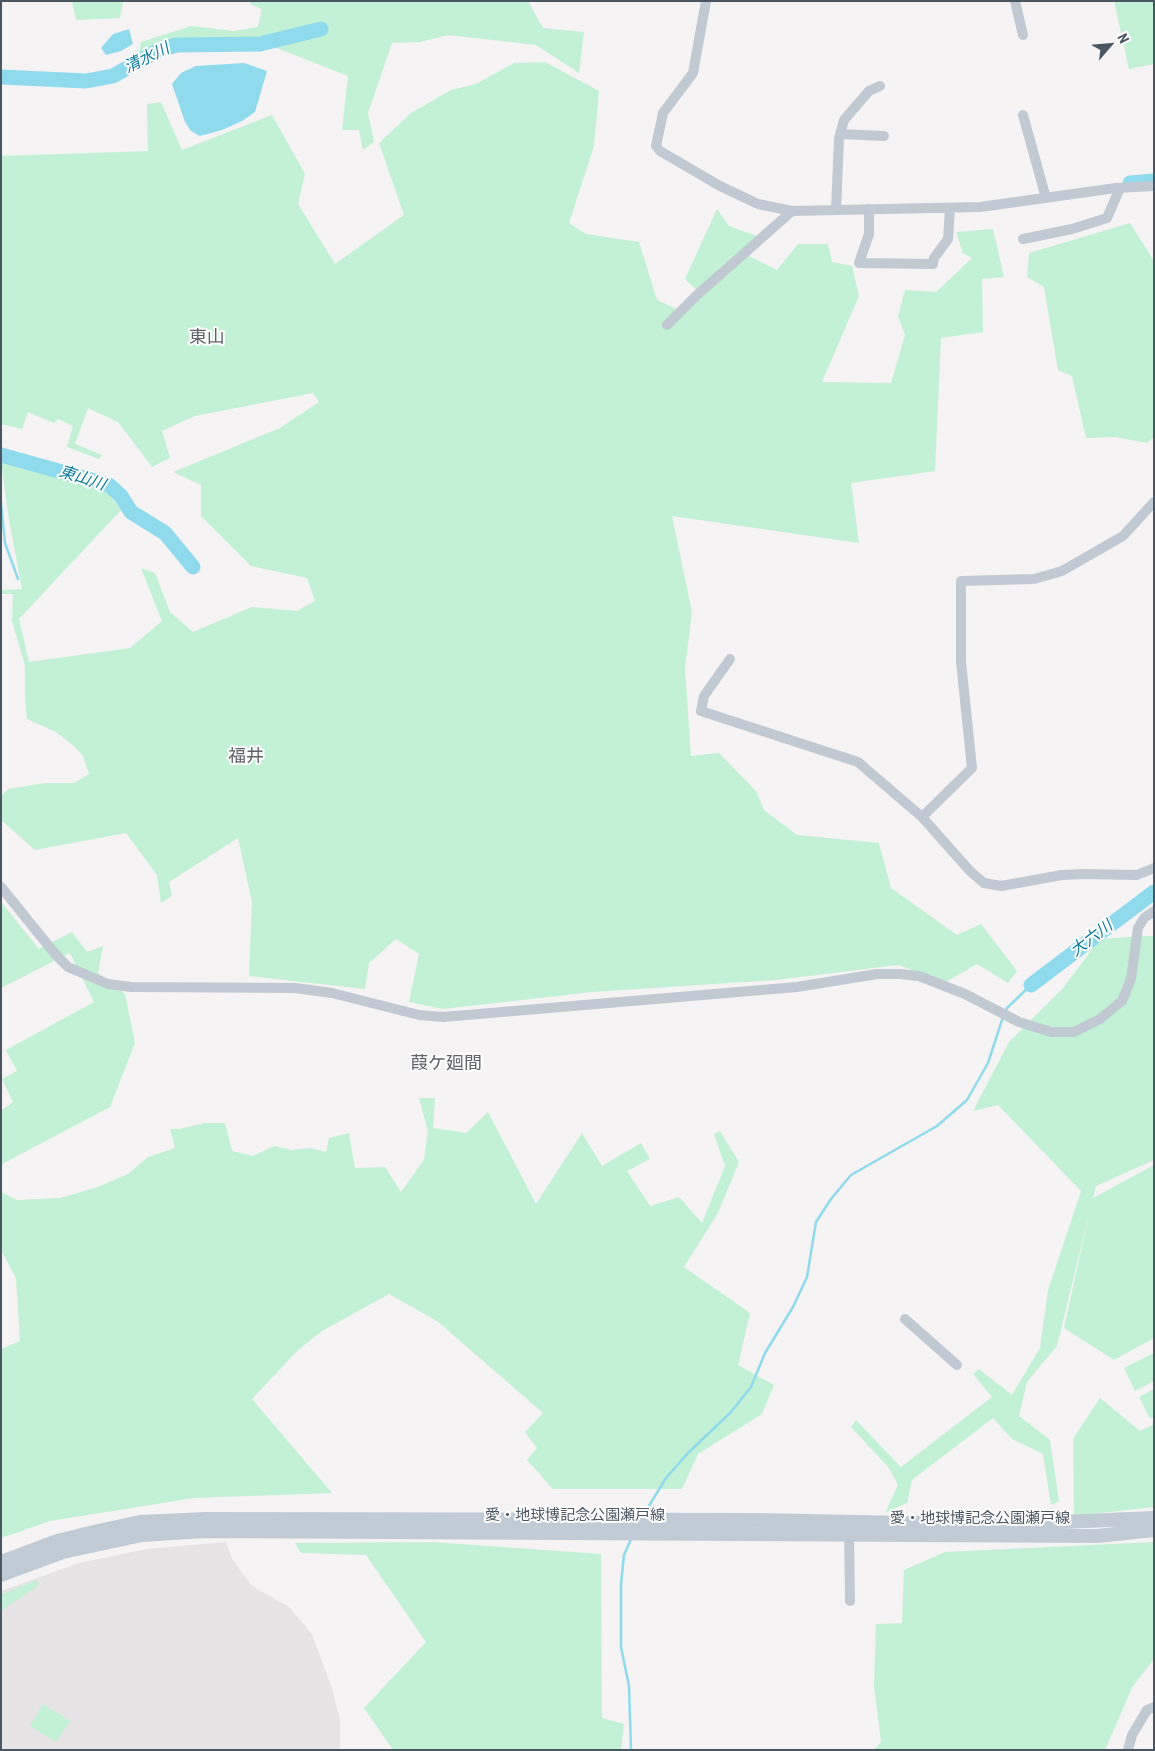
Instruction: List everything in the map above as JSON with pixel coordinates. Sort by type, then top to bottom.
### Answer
[{"type":"main road","name":"愛・地球博記念公園瀬戸線","points":[[849,1528],[1154,1518]]},
{"type":"main road","name":"愛・地球博記念公園瀬戸線","points":[[1,1562],[57,1541],[140,1522],[206,1520],[619,1527]]},
{"type":"main road","name":"愛・地球博記念公園瀬戸線","points":[[1,1575],[63,1552],[142,1535],[205,1531],[756,1526],[1097,1536],[1154,1530]]},
{"type":"street","points":[[706,1],[693,73],[663,113],[656,146],[660,151],[720,186],[758,204],[792,211],[980,207],[1120,188],[1154,186]]},
{"type":"street","points":[[1015,1],[1022,35]]},
{"type":"street","points":[[836,210],[840,134],[844,120],[869,90],[880,86]]},
{"type":"street","points":[[1023,114],[1046,198]]},
{"type":"street","points":[[840,134],[884,136]]},
{"type":"street","points":[[1023,239],[1072,229],[1107,218],[1120,188]]},
{"type":"street","points":[[870,209],[869,234],[860,263],[933,264],[934,258],[948,239],[950,208]]},
{"type":"street","points":[[667,325],[696,296],[792,211]]},
{"type":"street","points":[[922,817],[972,768],[961,662],[961,580],[1034,579],[1062,571],[1123,536],[1154,502]]},
{"type":"street","points":[[730,659],[704,696],[701,711],[858,762],[922,817],[970,871],[984,883],[1001,886],[1062,875],[1137,875],[1154,868]]},
{"type":"street","points":[[1,887],[68,967],[108,984],[139,987],[295,988],[332,993],[419,1015],[443,1017],[797,987],[877,974],[900,974],[919,976],[965,994],[1019,1022],[1051,1032],[1074,1032],[1100,1020],[1122,1001],[1131,979],[1138,928],[1144,918],[1154,911]]},
{"type":"street","points":[[905,1319],[957,1365]]},
{"type":"street","points":[[849,1528],[850,1601]]},
{"type":"street","points":[[1128,1750],[1132,1735],[1147,1710],[1154,1707]]},
{"type":"shaded area","points":[[226,1542],[232,1559],[252,1586],[289,1607],[312,1634],[332,1689],[340,1720],[340,1750],[1,1750],[1,1591],[79,1563],[147,1549]]},
{"type":"green space","points":[[72,1],[123,1],[120,18],[76,20]]},
{"type":"green space","points":[[250,1],[528,1],[543,28],[584,32],[579,73],[536,45],[448,35],[420,42],[392,43],[368,113],[374,142],[363,150],[359,130],[342,130],[348,76],[249,37],[176,40],[139,52],[141,42],[191,26],[234,31],[258,27],[262,9],[250,4]]},
{"type":"green space","points":[[1114,1],[1154,1],[1154,64],[1129,69]]},
{"type":"green space","points":[[545,62],[599,91],[594,146],[569,223],[586,234],[639,242],[657,300],[685,313],[702,295],[685,279],[717,209],[729,226],[757,236],[747,255],[777,270],[798,244],[828,244],[832,262],[852,266],[859,296],[822,382],[891,383],[905,335],[898,316],[905,290],[936,292],[972,258],[963,253],[956,232],[993,229],[1004,277],[982,279],[983,332],[941,338],[935,471],[851,483],[859,543],[672,516],[692,612],[685,668],[691,756],[719,753],[756,791],[764,810],[797,835],[879,843],[891,888],[957,935],[981,924],[1017,971],[1008,983],[977,964],[946,982],[898,965],[776,980],[592,992],[443,1009],[409,1002],[419,954],[396,939],[369,963],[365,989],[249,976],[252,902],[238,838],[169,882],[172,896],[161,903],[157,875],[126,833],[35,850],[1,820],[1,796],[8,789],[45,783],[74,783],[89,774],[83,756],[74,746],[56,732],[27,719],[25,665],[12,621],[13,594],[1,594],[1,590],[22,589],[9,520],[1,462],[108,492],[121,510],[19,619],[29,662],[130,648],[162,621],[141,568],[155,573],[170,612],[193,632],[252,607],[297,611],[315,601],[307,578],[251,566],[201,516],[201,485],[173,472],[280,428],[319,402],[313,393],[195,416],[162,431],[170,458],[152,467],[118,422],[88,408],[75,444],[102,455],[99,459],[67,447],[73,426],[58,419],[54,423],[28,412],[22,429],[1,424],[1,156],[148,151],[147,104],[161,102],[182,150],[272,115],[305,174],[298,204],[335,264],[404,215],[379,143],[411,113],[451,90],[476,84],[514,63]]},
{"type":"green space","points":[[1130,223],[1154,261],[1154,437],[1147,443],[1115,437],[1086,438],[1072,376],[1058,370],[1044,287],[1027,277],[1029,253]]},
{"type":"green space","points":[[1,902],[39,949],[72,932],[87,952],[103,946],[98,973],[125,994],[135,1043],[110,1107],[4,1163],[1,1167],[1,1111],[13,1102],[2,1079],[17,1071],[6,1050],[94,1002],[70,953],[1,988]]},
{"type":"green space","points":[[1154,936],[1154,1160],[1096,1186],[1093,1198],[1154,1165],[1154,1338],[1114,1360],[1064,1328],[1090,1210],[1057,1346],[1027,1382],[1019,1416],[1050,1440],[1059,1501],[1051,1505],[1043,1454],[1012,1439],[993,1418],[912,1480],[907,1503],[885,1513],[898,1485],[889,1468],[851,1427],[856,1420],[901,1467],[992,1397],[973,1374],[979,1369],[1012,1395],[1040,1348],[1048,1290],[1081,1191],[998,1105],[973,1111],[1009,1042],[1063,988],[1100,939]]},
{"type":"green space","points":[[419,1098],[435,1098],[433,1128],[466,1133],[488,1112],[536,1204],[582,1133],[602,1166],[641,1143],[650,1159],[627,1171],[650,1206],[679,1197],[702,1223],[725,1166],[714,1134],[720,1131],[739,1162],[718,1213],[684,1267],[750,1313],[738,1365],[774,1385],[762,1414],[698,1454],[682,1489],[553,1489],[527,1460],[537,1448],[525,1432],[543,1413],[437,1321],[389,1294],[322,1331],[297,1351],[252,1399],[332,1493],[194,1498],[50,1521],[1,1538],[1,1349],[20,1341],[16,1278],[1,1250],[1,1192],[17,1200],[60,1198],[98,1187],[128,1174],[148,1157],[175,1148],[170,1129],[179,1129],[205,1123],[225,1123],[232,1151],[253,1156],[274,1146],[291,1150],[311,1148],[326,1152],[329,1138],[349,1133],[355,1168],[385,1167],[401,1192],[424,1160],[428,1131]]},
{"type":"green space","points":[[1154,1353],[1154,1381],[1135,1391],[1124,1368]]},
{"type":"green space","points":[[1154,1389],[1154,1417],[1150,1419],[1139,1397]]},
{"type":"green space","points":[[1100,1398],[1140,1431],[1154,1424],[1154,1507],[1074,1516],[1073,1439]]},
{"type":"green space","points":[[433,1542],[601,1554],[602,1718],[624,1724],[621,1750],[393,1750],[364,1708],[426,1642],[366,1555],[301,1553],[295,1543]]},
{"type":"green space","points":[[1154,1542],[1154,1659],[1133,1686],[1105,1750],[874,1750],[881,1742],[874,1686],[876,1624],[902,1623],[904,1570],[945,1552]]},
{"type":"green space","points":[[36,1580],[38,1586],[5,1608],[1,1613],[1,1595]]},
{"type":"green space","points":[[43,1704],[70,1721],[56,1742],[30,1726]]},
{"type":"water","points":[[129,29],[133,44],[121,51],[106,55],[101,48],[113,34]]},
{"type":"water","points":[[244,63],[267,71],[255,112],[242,121],[222,130],[200,136],[191,131],[185,122],[172,84],[181,73],[196,66]]},
{"type":"waterway","name":"清水川","points":[[1,77],[86,81],[113,76],[157,51],[176,45],[260,44],[321,29]]},
{"type":"waterway","points":[[1130,183],[1154,181]]},
{"type":"waterway","name":"東山川","points":[[1,455],[109,485],[121,496],[131,512],[165,533],[193,567]]},
{"type":"waterway","points":[[1,503],[5,543],[18,579]]},
{"type":"waterway","name":"大六川","points":[[1031,985],[1154,892]]},
{"type":"waterway","points":[[1005,1012],[1031,985]]},
{"type":"waterway","points":[[644,1514],[666,1478],[688,1453],[731,1412],[751,1387],[765,1353],[793,1307],[807,1277],[816,1222],[831,1199],[851,1175],[937,1126],[967,1100],[988,1063],[1003,1017]]},
{"type":"waterway","points":[[631,1539],[624,1555],[621,1584],[621,1647],[629,1686],[631,1750]]},
{"type":"district","name":"東山","points":[[207,338]]},
{"type":"district","name":"福井","points":[[246,757]]},
{"type":"district","name":"葭ケ廻間","points":[[446,1064]]}]
